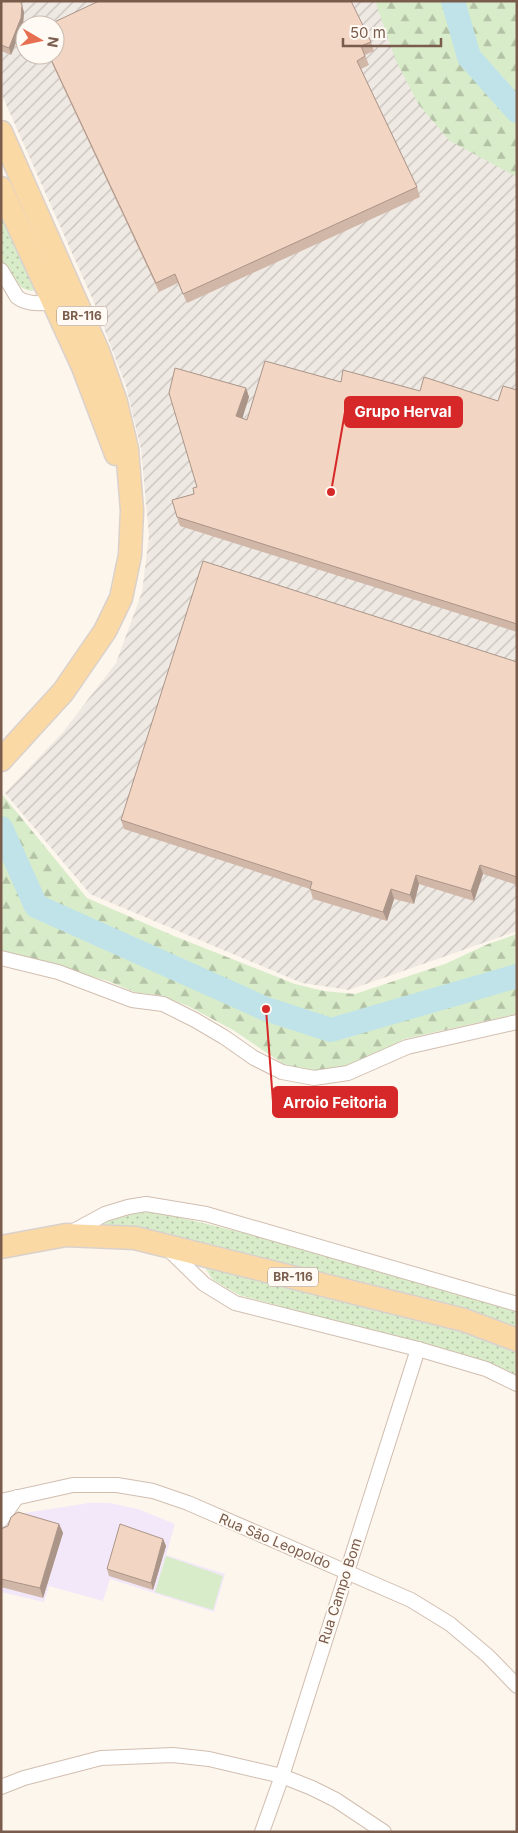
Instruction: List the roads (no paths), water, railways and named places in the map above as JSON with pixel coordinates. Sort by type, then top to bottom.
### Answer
[{"type":"main road","name":"BR-116","points":[[1,132],[94,342],[116,402],[127,449],[132,510],[130,555],[120,598],[106,631],[63,692],[1,760]]},
{"type":"main road","name":"BR-116","points":[[1,188],[83,368],[110,437],[132,510]]},
{"type":"main road","name":"BR-116","points":[[1,1247],[66,1236],[135,1238],[464,1320],[517,1340]]},
{"type":"street","points":[[1,270],[17,297],[21,300],[52,302]]},
{"type":"street","points":[[1,958],[58,972],[132,1000],[162,1004],[224,1036],[254,1058],[282,1072],[314,1078],[348,1073],[407,1047],[517,1022]]},
{"type":"street","points":[[66,1236],[105,1214],[146,1204],[206,1214],[517,1304]]},
{"type":"street","points":[[164,1246],[204,1284],[235,1303],[486,1369],[517,1384]]},
{"type":"street","name":"Rua Campo Bom","points":[[262,1832],[282,1776],[418,1350]]},
{"type":"street","name":"Rua São Leopoldo","points":[[1,1501],[73,1485],[117,1485],[153,1492],[188,1503],[411,1600],[450,1624],[488,1656],[517,1686]]},
{"type":"street","points":[[1,1520],[17,1496]]},
{"type":"street","points":[[1,1787],[24,1778],[101,1758],[173,1755],[209,1759],[282,1776],[312,1788],[336,1800],[384,1832]]},
{"type":"waterway","points":[[453,1],[469,57],[517,111]]},
{"type":"waterway","points":[[1,828],[36,906],[266,1009],[331,1030],[517,976]]},
{"type":"place","name":"Grupo Herval","points":[[331,492]]},
{"type":"place","name":"Arroio Feitoria","points":[[266,1009]]}]
